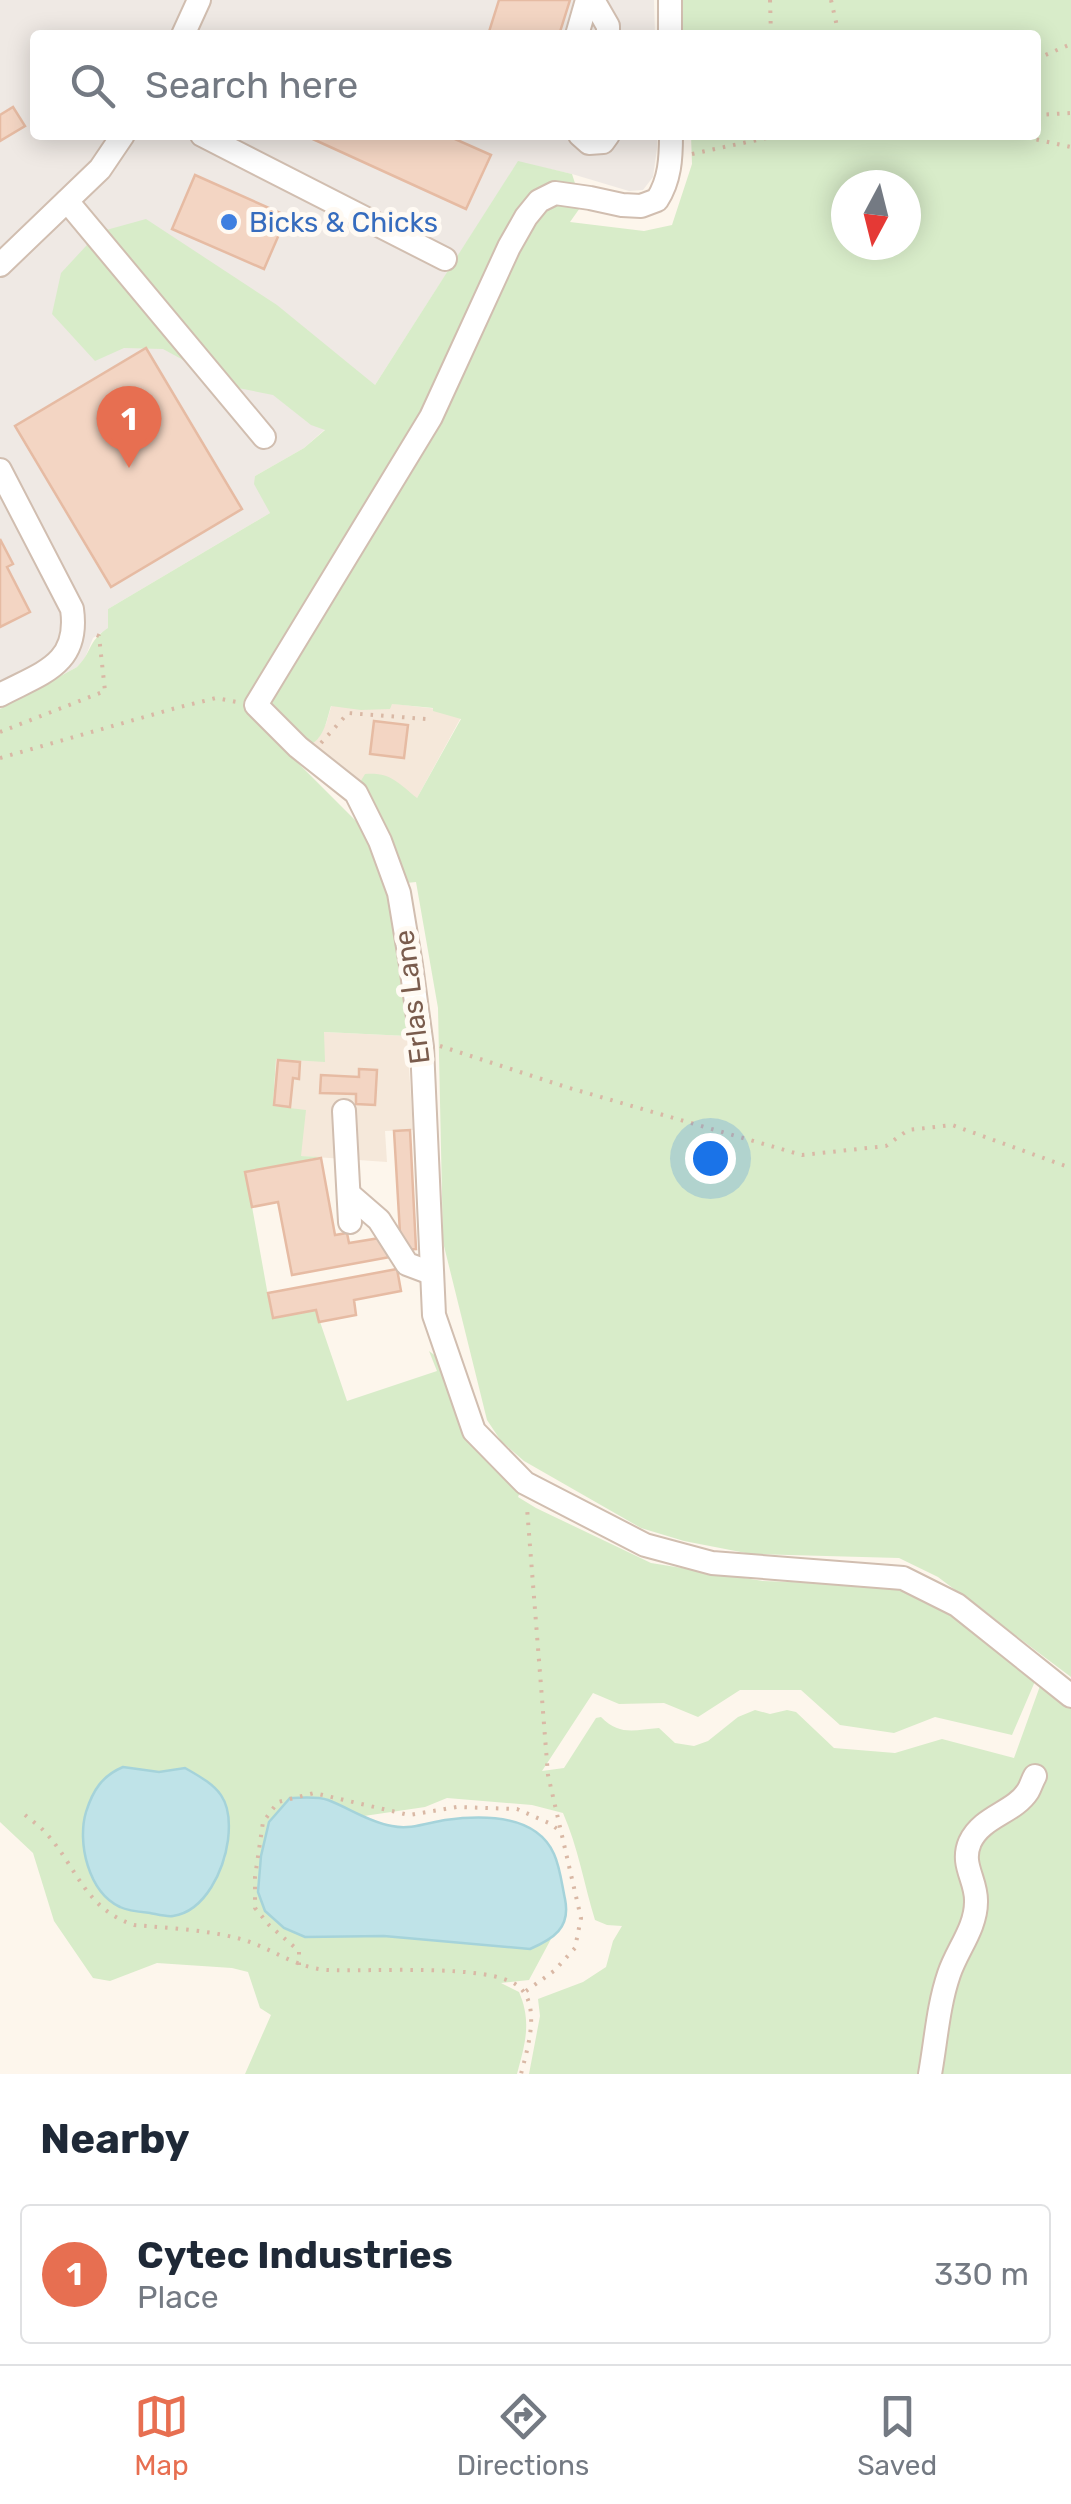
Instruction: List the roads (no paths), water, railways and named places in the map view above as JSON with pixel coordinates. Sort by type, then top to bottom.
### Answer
[{"type":"street","points":[[185,30],[199,0]]},
{"type":"street","points":[[579,30],[590,0]]},
{"type":"street","points":[[590,0],[608,30]]},
{"type":"street","points":[[670,0],[670,30]]},
{"type":"street","points":[[0,265],[100,169],[120,140]]},
{"type":"street","points":[[212,140],[445,259]]},
{"type":"street","name":"Erlas Lane","points":[[671,146],[663,190],[656,200],[640,206],[622,206],[555,193],[539,201],[526,217],[431,416],[256,705],[304,752],[356,794],[380,841],[399,893],[422,1047],[434,1315],[474,1431],[525,1483],[644,1545],[712,1563],[902,1578],[957,1605],[1071,1696]]},
{"type":"street","points":[[66,201],[264,437]]},
{"type":"street","points":[[0,470],[72,609],[75,628],[58,664],[0,695]]},
{"type":"street","points":[[344,1111],[350,1222]]},
{"type":"street","points":[[348,1194],[379,1220],[407,1264],[431,1273]]},
{"type":"street","points":[[930,2074],[947,1980],[975,1913],[977,1899],[966,1866],[970,1842],[988,1820],[1027,1792],[1035,1776]]},
{"type":"water","points":[[123,1767],[159,1772],[185,1768],[215,1788],[226,1804],[229,1826],[222,1863],[204,1897],[185,1912],[167,1916],[123,1908],[109,1900],[93,1878],[84,1851],[86,1812],[99,1785]]},
{"type":"water","points":[[290,1798],[323,1799],[399,1827],[475,1818],[521,1824],[546,1841],[554,1854],[565,1899],[563,1925],[553,1936],[530,1949],[384,1936],[305,1937],[284,1928],[265,1911],[258,1892],[269,1822]]},
{"type":"place","name":"Bicks & Chicks","points":[[229,222]]},
{"type":"place","name":"Cytec Industries","points":[[129,468]]}]
